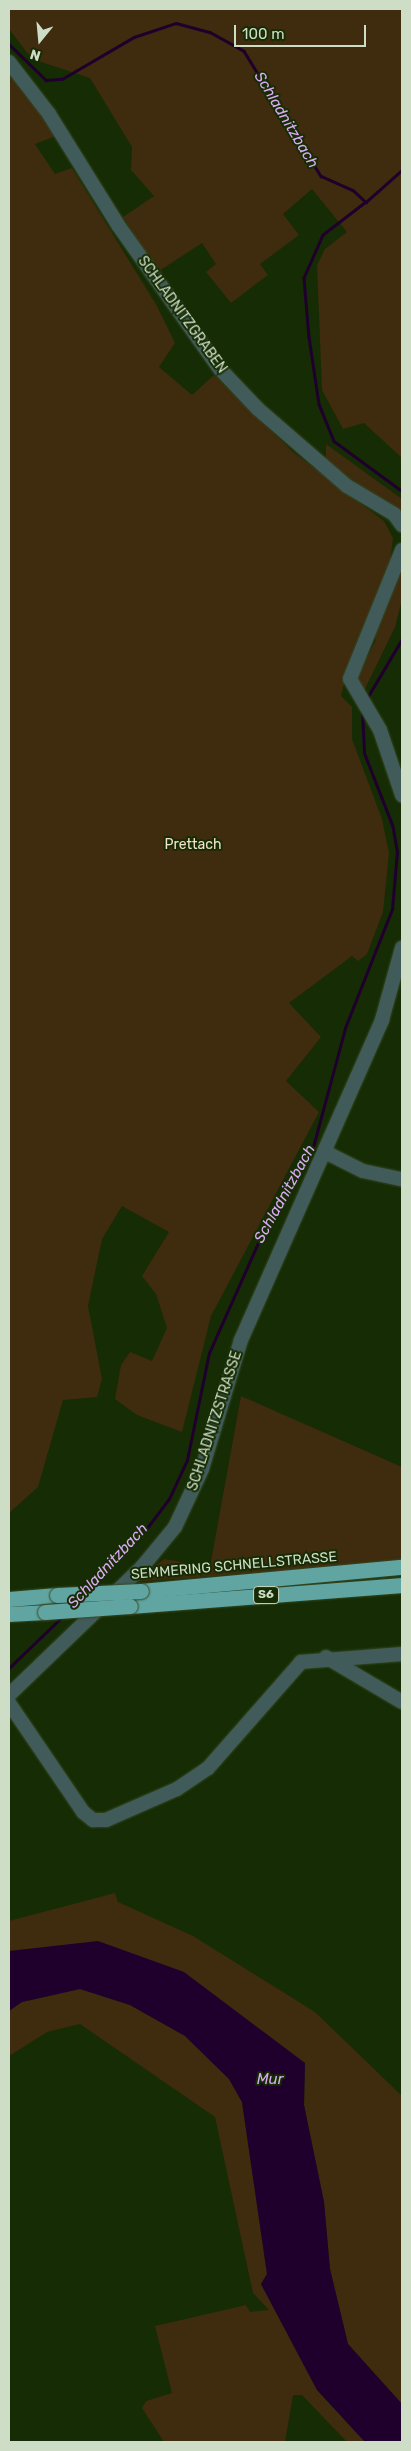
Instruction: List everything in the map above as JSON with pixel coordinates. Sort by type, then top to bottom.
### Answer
[{"type":"highway","name":"SEMMERING SCHNELLSTRASSE","points":[[9,1599],[141,1591],[402,1568]]},
{"type":"highway","name":"S6","points":[[9,1614],[402,1585]]},
{"type":"street","name":"SCHLADNITZGRABEN","points":[[9,62],[44,105],[118,225],[220,369],[264,415],[347,486],[394,514],[402,525]]},
{"type":"street","points":[[402,550],[350,679],[356,695],[373,718],[402,795]]},
{"type":"street","name":"SCHLADNITZSTRASSE","points":[[9,1695],[142,1567],[175,1528],[202,1469],[241,1340],[327,1153],[382,1020],[402,948]]},
{"type":"street","points":[[327,1153],[363,1170],[402,1179]]},
{"type":"street","points":[[9,1703],[84,1812],[93,1820],[106,1820],[177,1789],[208,1768],[300,1662],[325,1656],[402,1654]]},
{"type":"street","points":[[325,1656],[402,1702]]},
{"type":"green space","points":[[9,9],[402,9],[402,458],[364,423],[343,429],[322,390],[317,265],[325,249],[347,232],[312,189],[283,214],[299,235],[260,264],[268,275],[231,303],[206,272],[216,264],[202,243],[156,273],[123,217],[154,196],[131,170],[132,147],[90,78],[32,59],[9,29]]},
{"type":"green space","name":"Prettach","points":[[9,69],[56,136],[35,144],[55,174],[72,168],[157,306],[175,343],[159,367],[192,395],[214,375],[293,452],[384,521],[393,538],[390,563],[349,663],[341,696],[352,707],[352,739],[382,819],[389,853],[383,912],[367,954],[358,961],[352,956],[289,1003],[321,1037],[286,1081],[319,1112],[211,1316],[182,1432],[137,1415],[115,1399],[121,1365],[130,1352],[152,1361],[167,1328],[156,1294],[142,1276],[169,1232],[122,1206],[102,1239],[88,1306],[102,1379],[97,1397],[63,1400],[38,1487],[9,1513]]},
{"type":"green space","points":[[326,444],[402,499],[402,517],[326,461]]},
{"type":"green space","points":[[402,565],[402,600],[395,627],[363,693],[355,681],[376,640],[373,633]]},
{"type":"green space","points":[[241,1396],[402,1467],[402,1562],[133,1582],[164,1559],[210,1567]]},
{"type":"green space","points":[[115,1893],[118,1902],[193,1936],[315,2012],[402,2096],[402,2404],[348,2344],[330,2269],[324,2202],[304,2105],[305,2063],[9,1951],[9,1921]]},
{"type":"green space","points":[[80,1989],[130,2005],[185,2036],[229,2079],[242,2102],[267,2274],[261,2284],[317,2390],[365,2442],[347,2442],[302,2395],[293,2395],[285,2442],[164,2442],[142,2408],[146,2401],[172,2393],[155,2326],[246,2305],[250,2312],[269,2310],[253,2293],[215,2117],[80,2024],[47,2032],[9,2056],[9,2011],[22,2002]]},
{"type":"water","name":"Mur","points":[[98,1941],[184,1972],[305,2063],[304,2105],[324,2202],[330,2269],[348,2344],[402,2404],[402,2442],[365,2442],[317,2390],[261,2284],[267,2274],[242,2102],[229,2079],[185,2036],[130,2005],[80,1989],[22,2002],[9,2011],[9,1951]]},
{"type":"waterway","name":"Schladnitzbach","points":[[9,44],[46,80],[62,79],[134,37],[176,23],[210,32],[244,51],[321,176],[353,190],[366,202],[323,235],[304,278],[309,337],[319,404],[334,441],[402,491]]},
{"type":"waterway","points":[[366,202],[402,170]]},
{"type":"waterway","name":"Schladnitzbach","points":[[367,698],[402,639]]},
{"type":"waterway","name":"Schladnitzbach","points":[[90,1588],[147,1528],[169,1499],[187,1460],[209,1353],[266,1225],[313,1147],[345,1028],[392,909],[397,852],[392,825],[364,753],[362,710]]},
{"type":"waterway","name":"Schladnitzbach","points":[[9,1668],[62,1617]]}]
